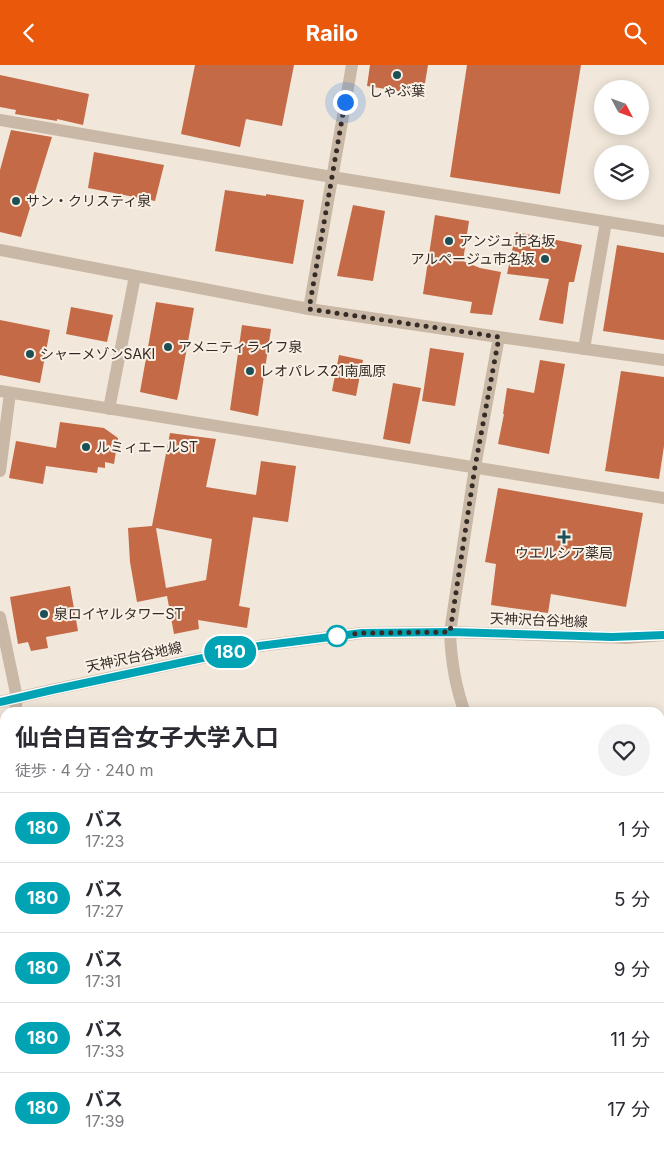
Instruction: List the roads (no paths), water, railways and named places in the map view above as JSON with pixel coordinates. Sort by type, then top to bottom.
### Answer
[{"type":"street","points":[[309,309],[352,65]]},
{"type":"street","points":[[0,120],[664,231]]},
{"type":"street","points":[[584,349],[606,222]]},
{"type":"street","points":[[0,251],[309,309],[664,360]]},
{"type":"street","points":[[109,409],[135,276]]},
{"type":"street","points":[[463,707],[455,682],[450,655],[450,632],[475,467],[499,337]]},
{"type":"street","points":[[0,471],[5,392],[664,497]]},
{"type":"street","points":[[0,617],[17,698],[16,707]]},
{"type":"street","name":"天神沢台谷地線","points":[[0,702],[259,646],[362,633],[450,632],[626,638],[664,635]]},
{"type":"place","name":"しゃぶ葉","points":[[397,75]]},
{"type":"place","name":"サン・クリスティ泉","points":[[16,201]]},
{"type":"place","name":"アンジュ市名坂","points":[[449,241]]},
{"type":"place","name":"アルページュ市名坂","points":[[545,259]]},
{"type":"place","name":"アメニティライフ泉","points":[[168,347]]},
{"type":"place","name":"シャーメゾンSAKI","points":[[30,354]]},
{"type":"place","name":"レオパレス21南風原","points":[[250,371]]},
{"type":"place","name":"ルミィエールST","points":[[86,447]]},
{"type":"place","name":"ウエルシア薬局","points":[[564,537]]},
{"type":"place","name":"泉ロイヤルタワーST","points":[[44,614]]}]
